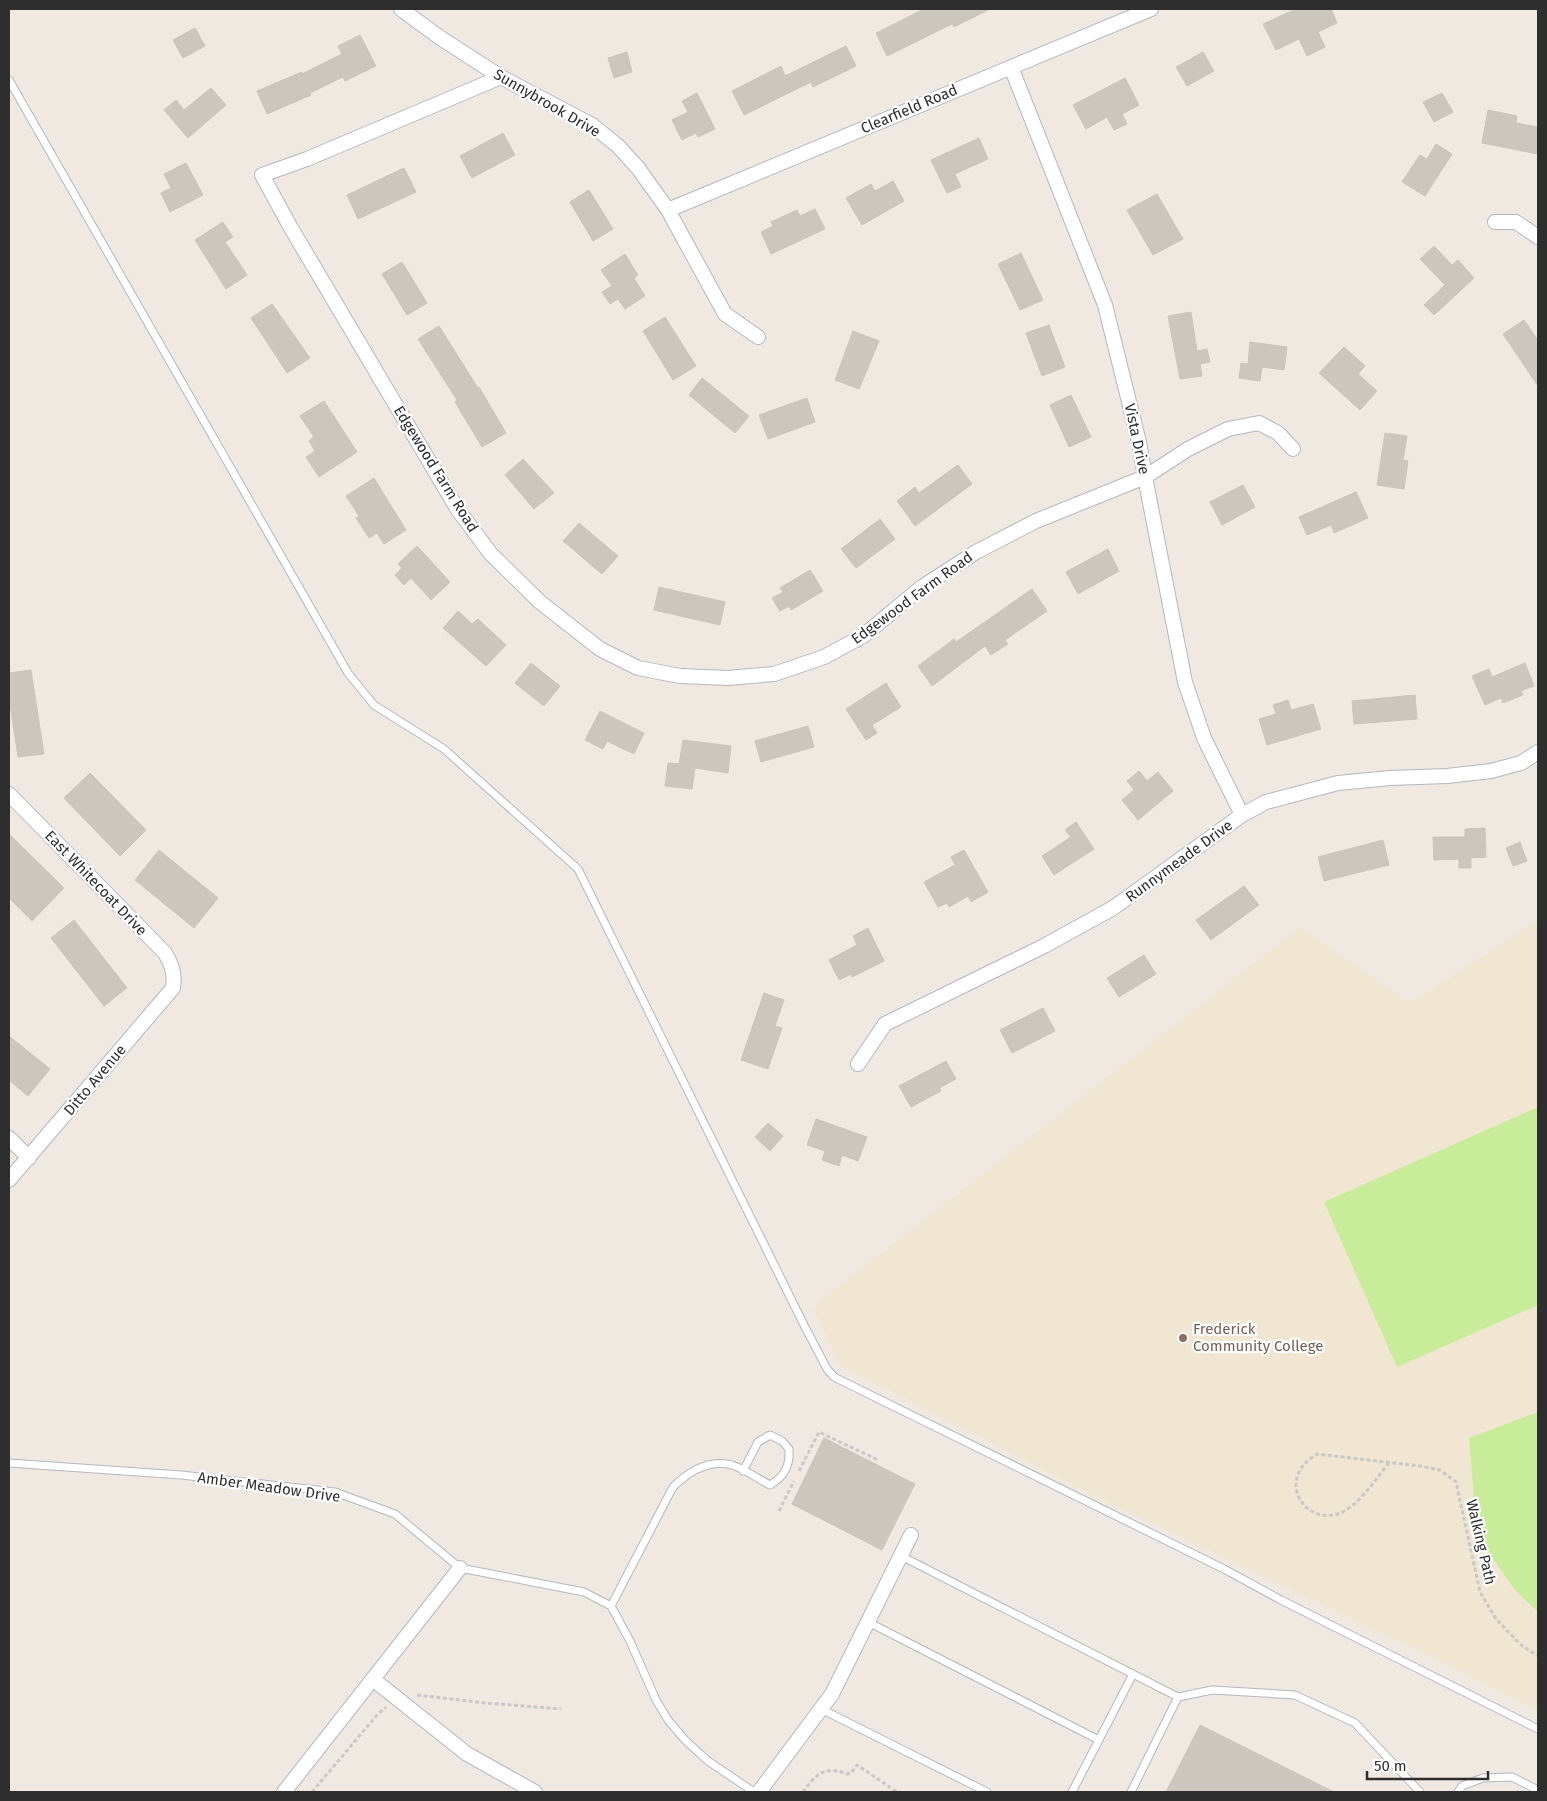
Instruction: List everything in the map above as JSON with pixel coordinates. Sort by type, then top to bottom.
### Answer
[{"type":"street","name":"Sunnybrook Drive","points":[[401,9],[438,37],[501,77],[592,125],[618,146],[638,168],[668,210],[725,314],[758,337]]},
{"type":"street","name":"Clearfield Road","points":[[668,210],[1151,9]]},
{"type":"street","name":"Vista Drive","points":[[1011,67],[1105,305],[1140,442],[1145,477],[1185,682],[1204,738],[1242,815]]},
{"type":"street","name":"Edgewood Farm Road","points":[[501,77],[316,155],[262,175],[301,246],[458,510],[491,554],[540,602],[600,649],[638,668],[680,676],[728,678],[774,674],[824,657],[863,636],[922,588],[976,552],[1036,521],[1145,477],[1188,449],[1228,429],[1259,423],[1278,433],[1293,449]]},
{"type":"street","points":[[1495,222],[1516,222],[1538,237]]},
{"type":"street","name":"Runnymeade Drive","points":[[858,1064],[885,1024],[1044,946],[1113,908],[1242,815],[1266,802],[1338,783],[1491,771],[1521,763],[1538,752]]},
{"type":"street","name":"East Whitecoat Drive","points":[[9,794],[165,953],[170,961],[174,977]]},
{"type":"street","name":"Ditto Avenue","points":[[9,1180],[173,988],[174,977]]},
{"type":"street","points":[[9,1138],[29,1158]]},
{"type":"street","points":[[759,1792],[832,1694],[911,1536]]},
{"type":"street","points":[[284,1792],[374,1680],[460,1568]]},
{"type":"street","points":[[374,1680],[467,1754],[536,1792]]},
{"type":"lane","points":[[9,80],[348,673],[374,705],[444,749],[578,869],[804,1325],[827,1369],[834,1377],[1224,1569],[1281,1600],[1538,1729]]},
{"type":"lane","points":[[743,1470],[758,1442],[770,1435],[782,1441],[790,1449],[790,1458],[783,1477],[770,1485],[732,1465],[717,1464],[699,1467],[686,1474],[673,1487],[611,1606],[630,1641],[656,1700],[668,1720],[685,1740],[708,1760],[754,1792]]},
{"type":"lane","name":"Amber Meadow Drive","points":[[9,1463],[180,1475],[335,1492],[395,1514],[460,1568],[584,1592],[611,1606]]},
{"type":"lane","points":[[901,1556],[1178,1697],[1212,1690],[1295,1695],[1355,1724],[1420,1792]]},
{"type":"lane","points":[[868,1622],[1099,1740]]},
{"type":"lane","points":[[1072,1792],[1132,1674]]},
{"type":"lane","points":[[1131,1792],[1178,1697]]},
{"type":"lane","points":[[821,1709],[987,1792]]},
{"type":"lane","points":[[1458,1792],[1462,1786],[1483,1778],[1512,1777],[1538,1790]]},
{"type":"path","points":[[779,1511],[819,1432],[878,1460]]},
{"type":"path","name":"Walking Path","points":[[1389,1463],[1353,1505],[1340,1513],[1323,1516],[1308,1510],[1298,1497],[1296,1482],[1302,1467],[1317,1454],[1389,1463],[1440,1470],[1456,1482],[1480,1592],[1496,1619],[1520,1646],[1538,1656]]},
{"type":"path","points":[[803,1792],[824,1771],[838,1770],[847,1774],[852,1772],[857,1764],[897,1792]]},
{"type":"shaded area","name":"Frederick Community College","points":[[1538,920],[1538,1710],[1403,1643],[1087,1492],[840,1365],[814,1310],[820,1301],[1300,928],[1410,1003]]},
{"type":"green space","points":[[1538,1107],[1538,1305],[1397,1367],[1324,1202]]},
{"type":"green space","points":[[1538,1412],[1538,1612],[1515,1590],[1485,1547],[1475,1508],[1469,1438]]},
{"type":"building","points":[[924,9],[990,9],[954,27],[952,24],[887,56],[876,33]]},
{"type":"building","points":[[1296,9],[1331,9],[1337,23],[1318,32],[1325,47],[1307,56],[1299,39],[1276,50],[1263,24]]},
{"type":"building","points":[[195,28],[205,46],[183,58],[173,40]]},
{"type":"building","points":[[360,35],[376,66],[345,81],[343,77],[310,93],[311,95],[267,114],[257,91],[302,72],[302,74],[342,54],[338,46]]},
{"type":"building","points":[[846,46],[856,66],[813,87],[811,82],[744,115],[732,91],[781,66],[785,76]]},
{"type":"building","points":[[627,52],[632,72],[614,78],[608,58]]},
{"type":"building","points":[[1203,52],[1214,71],[1187,86],[1176,67]]},
{"type":"building","points":[[1125,78],[1139,105],[1122,114],[1127,124],[1114,130],[1107,117],[1086,129],[1073,105]]},
{"type":"building","points":[[211,88],[226,105],[188,138],[164,110],[176,100],[184,110]]},
{"type":"building","points":[[697,93],[715,129],[698,137],[696,133],[682,140],[672,120],[688,112],[682,101]]},
{"type":"building","points":[[1442,93],[1453,112],[1434,122],[1423,102]]},
{"type":"building","points":[[1488,110],[1517,116],[1516,123],[1538,127],[1538,154],[1482,143]]},
{"type":"building","points":[[503,133],[515,155],[472,178],[460,156]]},
{"type":"building","points":[[979,138],[988,159],[955,174],[961,187],[947,193],[931,160]]},
{"type":"building","points":[[1436,144],[1452,154],[1425,196],[1402,182],[1420,155],[1427,159]]},
{"type":"building","points":[[186,163],[203,195],[170,212],[161,193],[171,188],[164,174]]},
{"type":"building","points":[[404,168],[416,192],[358,219],[347,195]]},
{"type":"building","points":[[893,181],[904,201],[862,225],[846,198],[871,184],[875,191]]},
{"type":"building","points":[[589,190],[613,229],[593,241],[570,202]]},
{"type":"building","points":[[1157,194],[1183,239],[1153,255],[1127,210]]},
{"type":"building","points":[[815,209],[825,229],[771,254],[761,232],[773,226],[771,222],[797,210],[800,216]]},
{"type":"building","points":[[223,222],[233,237],[225,242],[247,275],[226,289],[195,240]]},
{"type":"building","points":[[1434,246],[1452,265],[1458,260],[1474,278],[1434,315],[1424,305],[1445,285],[1420,259]]},
{"type":"building","points":[[1021,253],[1043,300],[1020,310],[998,264]]},
{"type":"building","points":[[625,254],[638,275],[634,278],[645,296],[625,309],[618,299],[610,304],[602,292],[612,286],[601,270]]},
{"type":"building","points":[[402,262],[427,303],[407,315],[382,274]]},
{"type":"building","points":[[272,304],[310,358],[287,373],[251,318]]},
{"type":"building","points":[[1191,312],[1197,351],[1207,349],[1210,362],[1200,364],[1202,376],[1180,379],[1168,316]]},
{"type":"building","points":[[665,317],[696,366],[673,380],[643,331]]},
{"type":"building","points":[[1524,320],[1538,340],[1538,386],[1503,334]]},
{"type":"building","points":[[1049,325],[1065,367],[1042,376],[1026,333]]},
{"type":"building","points":[[439,326],[479,387],[506,433],[482,447],[455,402],[457,400],[418,339]]},
{"type":"building","points":[[853,331],[879,341],[859,389],[835,380]]},
{"type":"building","points":[[1250,342],[1287,347],[1284,370],[1262,367],[1260,381],[1239,378],[1241,363],[1248,364]]},
{"type":"building","points":[[1344,347],[1365,366],[1358,374],[1377,391],[1360,410],[1319,373]]},
{"type":"building","points":[[702,378],[749,416],[735,433],[689,395]]},
{"type":"building","points":[[1071,395],[1091,437],[1069,447],[1050,405]]},
{"type":"building","points":[[807,398],[815,422],[768,439],[759,415]]},
{"type":"building","points":[[324,401],[357,452],[319,477],[306,457],[315,451],[309,441],[314,437],[300,416]]},
{"type":"building","points":[[1385,433],[1407,436],[1403,460],[1408,461],[1404,489],[1377,485]]},
{"type":"building","points":[[523,459],[554,493],[534,509],[505,475]]},
{"type":"building","points":[[958,465],[972,484],[915,526],[897,501],[915,487],[919,493]]},
{"type":"building","points":[[374,478],[406,530],[384,544],[377,533],[369,538],[356,518],[359,516],[346,496]]},
{"type":"building","points":[[1243,485],[1255,507],[1222,525],[1210,502]]},
{"type":"building","points":[[1356,492],[1368,518],[1334,533],[1331,525],[1307,535],[1299,517]]},
{"type":"building","points":[[880,519],[895,539],[856,568],[841,549]]},
{"type":"building","points":[[579,523],[618,556],[602,574],[563,541]]},
{"type":"building","points":[[417,546],[450,582],[431,600],[411,578],[404,585],[395,575],[402,568],[398,564]]},
{"type":"building","points":[[1108,549],[1119,571],[1078,594],[1066,572]]},
{"type":"building","points":[[810,570],[823,591],[791,610],[789,606],[780,611],[772,598],[783,592],[780,588]]},
{"type":"building","points":[[659,587],[725,602],[720,625],[654,610]]},
{"type":"building","points":[[1032,589],[1047,611],[1005,640],[1008,644],[991,655],[985,646],[932,686],[918,666],[954,639],[956,642]]},
{"type":"building","points":[[458,611],[472,624],[478,619],[506,645],[486,666],[443,628]]},
{"type":"building","points":[[531,663],[560,686],[544,706],[515,683]]},
{"type":"building","points":[[1525,663],[1534,686],[1521,691],[1523,695],[1503,703],[1501,698],[1485,705],[1472,676],[1489,669],[1492,677]]},
{"type":"building","points":[[31,670],[44,754],[18,757],[9,697],[9,673]]},
{"type":"building","points":[[886,683],[901,707],[872,725],[877,733],[866,740],[846,709]]},
{"type":"building","points":[[1415,695],[1417,719],[1354,724],[1352,701]]},
{"type":"building","points":[[1288,700],[1291,710],[1313,704],[1321,729],[1267,745],[1259,719],[1276,714],[1273,705]]},
{"type":"building","points":[[600,711],[644,733],[634,754],[607,741],[603,749],[585,740]]},
{"type":"building","points":[[808,726],[814,747],[761,762],[755,741]]},
{"type":"building","points":[[683,740],[731,746],[728,773],[695,768],[692,789],[665,786],[668,763],[679,764]]},
{"type":"building","points":[[1139,771],[1147,781],[1158,772],[1173,791],[1138,820],[1122,800],[1134,790],[1127,781]]},
{"type":"building","points":[[90,773],[146,830],[120,856],[64,798]]},
{"type":"building","points":[[1076,822],[1094,849],[1054,875],[1042,856],[1071,837],[1065,830]]},
{"type":"building","points":[[1485,828],[1486,857],[1471,858],[1471,868],[1459,868],[1459,859],[1434,860],[1433,837],[1465,837],[1465,829]]},
{"type":"building","points":[[9,834],[64,888],[32,921],[9,898]]},
{"type":"building","points":[[1383,840],[1389,865],[1324,881],[1318,857]]},
{"type":"building","points":[[1520,842],[1527,861],[1513,866],[1506,848]]},
{"type":"building","points":[[159,850],[218,898],[194,928],[135,880]]},
{"type":"building","points":[[964,850],[988,892],[971,902],[968,896],[949,907],[947,903],[938,907],[924,882],[955,865],[951,857]]},
{"type":"building","points":[[1244,886],[1259,905],[1211,940],[1196,920]]},
{"type":"building","points":[[74,920],[127,988],[104,1006],[51,938]]},
{"type":"building","points":[[868,928],[884,961],[852,977],[851,974],[839,980],[829,960],[857,945],[853,936]]},
{"type":"building","points":[[1144,955],[1156,974],[1119,997],[1107,978]]},
{"type":"building","points":[[764,993],[784,1000],[775,1026],[782,1028],[768,1069],[741,1060]]},
{"type":"building","points":[[1043,1008],[1055,1031],[1012,1053],[1000,1030]]},
{"type":"building","points":[[9,1036],[50,1069],[28,1096],[9,1080]]},
{"type":"building","points":[[946,1061],[956,1079],[939,1088],[941,1091],[911,1107],[899,1086]]},
{"type":"building","points":[[816,1119],[867,1137],[858,1161],[842,1155],[839,1166],[822,1160],[825,1151],[807,1145]]},
{"type":"building","points":[[768,1123],[783,1136],[770,1151],[755,1137]]},
{"type":"building","points":[[824,1438],[915,1484],[882,1550],[792,1504]]},
{"type":"building","points":[[1200,1725],[1334,1792],[1166,1792]]},
{"type":"place","name":"Frederick Community College","points":[[1183,1338]]}]
